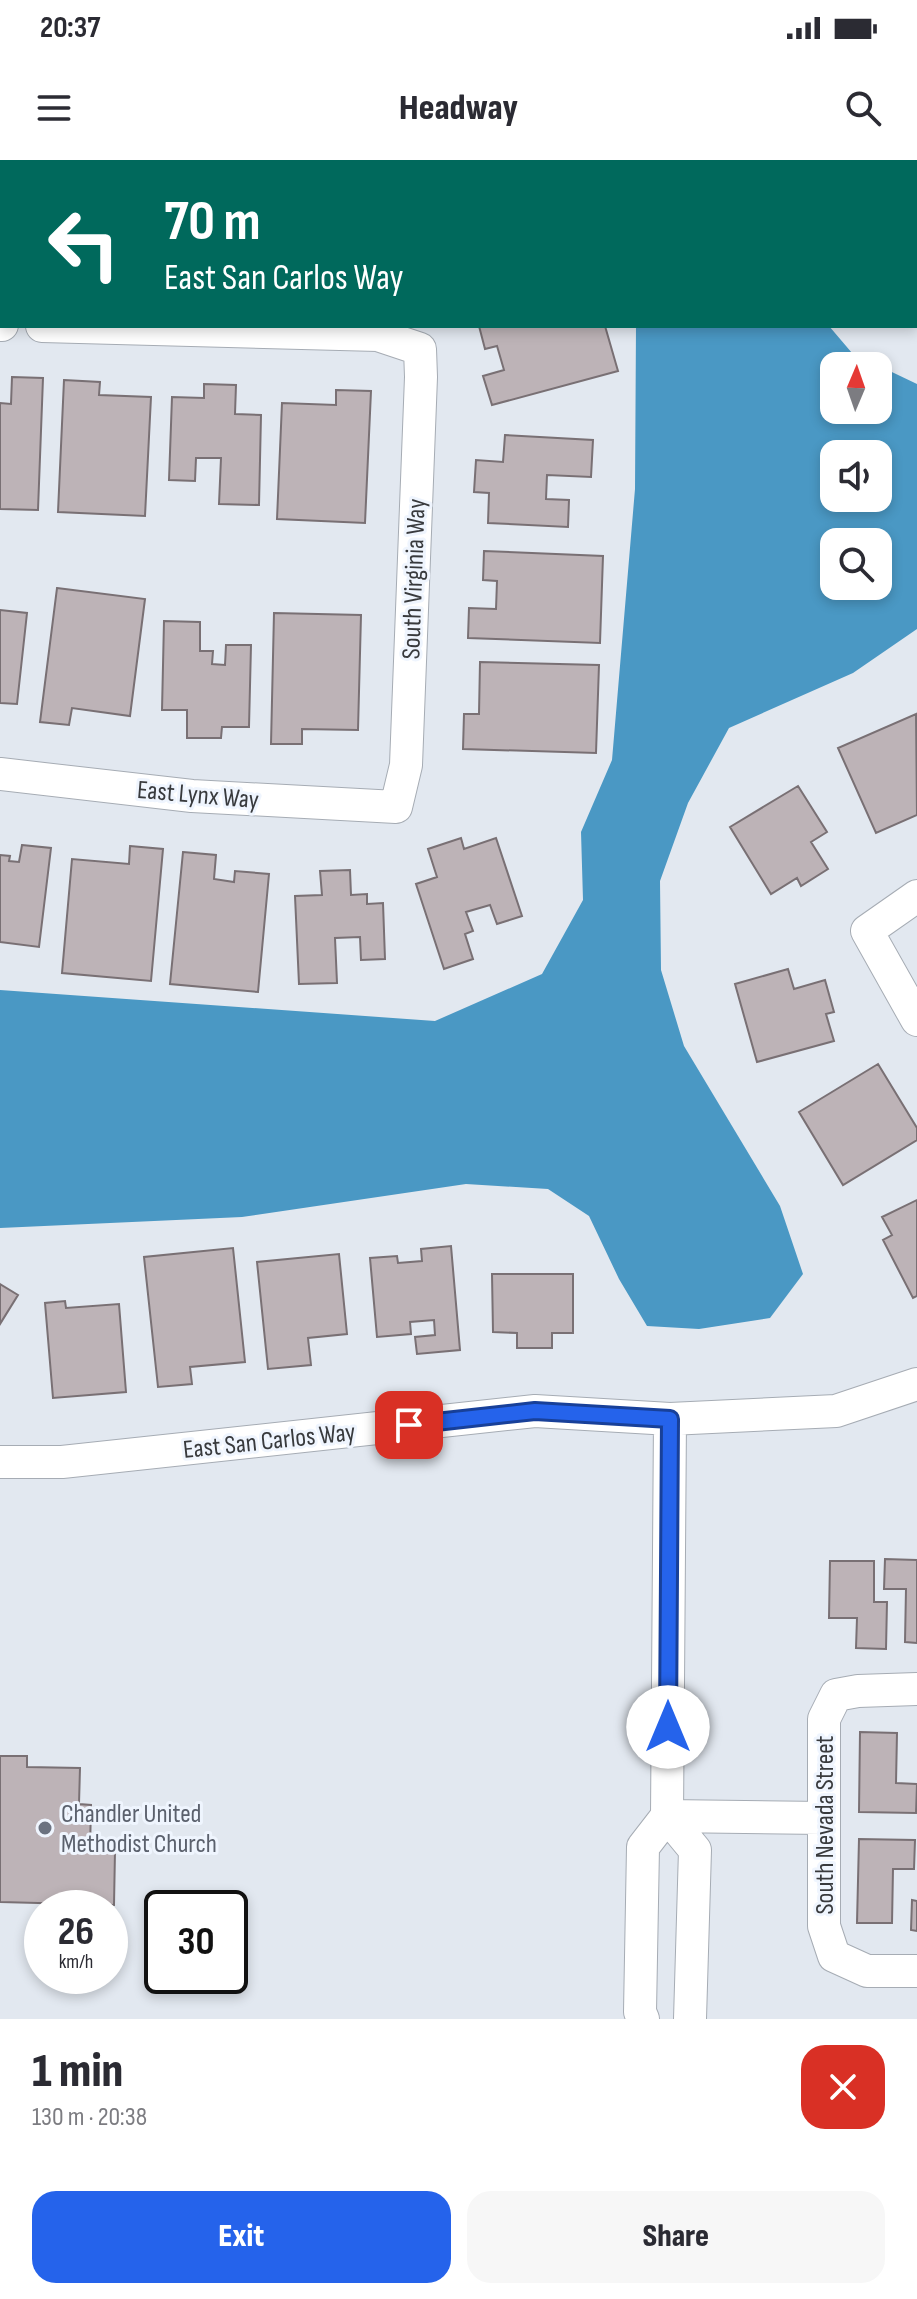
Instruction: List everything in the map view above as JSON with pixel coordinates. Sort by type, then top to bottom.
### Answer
[{"type":"street","name":"South Virginia Way","points":[[117,328],[378,335],[420,349],[406,765],[396,807]]},
{"type":"street","name":"East Lynx Way","points":[[0,774],[192,796],[396,807]]},
{"type":"street","points":[[917,896],[867,931],[917,1020]]},
{"type":"street","name":"East San Carlos Way","points":[[0,1462],[62,1462],[535,1411],[670,1419],[836,1411],[917,1384]]},
{"type":"street","points":[[643,2019],[640,2012],[643,1847],[667,1816],[670,1419]]},
{"type":"street","name":"South Nevada Street","points":[[917,1689],[836,1695],[824,1719],[824,1926],[834,1956],[867,1971],[917,1971]]},
{"type":"street","points":[[667,1816],[824,1818]]},
{"type":"street","points":[[667,1816],[695,1850],[690,2019]]},
{"type":"water","points":[[636,328],[831,328],[851,352],[820,352],[820,424],[892,424],[892,372],[917,384],[917,629],[853,673],[729,728],[688,803],[660,881],[661,970],[684,1046],[780,1206],[803,1274],[770,1318],[699,1329],[647,1326],[619,1279],[589,1216],[548,1189],[466,1184],[242,1217],[0,1228],[0,990],[435,1021],[542,974],[583,900],[581,832],[612,760],[635,489]]},
{"type":"building","points":[[480,328],[606,328],[618,371],[492,405],[483,376],[504,370],[497,346],[485,349]]},
{"type":"building","points":[[12,377],[43,378],[38,510],[0,509],[0,403],[11,404]]},
{"type":"building","points":[[64,380],[100,382],[99,395],[151,397],[145,516],[58,512]]},
{"type":"building","points":[[204,384],[236,385],[235,414],[261,415],[259,505],[219,504],[221,458],[196,458],[195,481],[169,480],[172,397],[204,398]]},
{"type":"building","points":[[336,390],[371,391],[365,523],[277,519],[282,403],[336,405]]},
{"type":"building","points":[[505,435],[593,440],[591,477],[547,475],[546,499],[569,500],[568,527],[488,523],[489,493],[474,492],[476,460],[503,462]]},
{"type":"building","points":[[484,551],[603,556],[600,643],[468,638],[469,608],[496,609],[497,581],[483,580]]},
{"type":"building","points":[[57,588],[145,599],[130,716],[72,708],[69,725],[40,722]]},
{"type":"building","points":[[0,610],[27,613],[17,704],[0,703]]},
{"type":"building","points":[[274,613],[361,615],[358,730],[302,729],[302,744],[271,744]]},
{"type":"building","points":[[164,621],[200,622],[200,651],[213,651],[212,664],[225,665],[226,645],[251,645],[249,727],[222,727],[221,738],[187,738],[187,710],[162,710]]},
{"type":"building","points":[[480,662],[599,665],[596,753],[463,749],[464,714],[479,714]]},
{"type":"building","points":[[916,714],[917,815],[876,833],[838,748]]},
{"type":"building","points":[[798,786],[827,832],[811,842],[828,869],[801,886],[797,878],[771,894],[730,827]]},
{"type":"building","points":[[461,838],[464,849],[496,838],[522,916],[497,924],[490,905],[466,912],[473,931],[465,934],[473,959],[444,969],[416,884],[437,877],[428,849]]},
{"type":"building","points":[[22,845],[51,848],[39,947],[0,942],[0,855],[10,856],[9,861],[19,862]]},
{"type":"building","points":[[130,846],[163,849],[151,981],[62,973],[72,859],[129,864]]},
{"type":"building","points":[[183,852],[216,855],[214,879],[234,882],[235,871],[269,874],[258,992],[170,984]]},
{"type":"building","points":[[350,870],[351,895],[367,894],[367,904],[383,903],[385,959],[361,960],[360,937],[335,938],[337,983],[299,984],[295,896],[322,895],[320,871]]},
{"type":"building","points":[[788,969],[794,989],[825,980],[834,1012],[826,1014],[834,1041],[757,1062],[735,984]]},
{"type":"building","points":[[878,1064],[917,1128],[917,1140],[843,1185],[799,1112]]},
{"type":"building","points":[[917,1200],[917,1296],[913,1298],[883,1240],[892,1235],[882,1217]]},
{"type":"building","points":[[451,1246],[460,1350],[417,1354],[415,1337],[435,1335],[434,1320],[410,1322],[411,1334],[377,1337],[370,1258],[397,1256],[398,1263],[422,1261],[421,1249]]},
{"type":"building","points":[[233,1248],[245,1362],[190,1367],[192,1384],[158,1387],[144,1257]]},
{"type":"building","points":[[339,1254],[347,1334],[308,1338],[311,1365],[268,1369],[257,1262]]},
{"type":"building","points":[[492,1274],[573,1274],[573,1333],[552,1333],[552,1348],[517,1348],[517,1333],[493,1332]]},
{"type":"building","points":[[0,1284],[18,1295],[0,1324]]},
{"type":"building","points":[[65,1301],[66,1308],[119,1304],[126,1392],[53,1398],[45,1303]]},
{"type":"building","points":[[885,1559],[917,1560],[917,1643],[905,1642],[906,1589],[884,1589]]},
{"type":"building","points":[[830,1561],[874,1561],[874,1602],[887,1602],[886,1649],[856,1648],[857,1618],[829,1618]]},
{"type":"building","points":[[860,1732],[897,1733],[896,1783],[917,1784],[916,1813],[859,1812]]},
{"type":"building","name":"Chandler United Methodist Church","points":[[0,1756],[27,1756],[27,1767],[80,1768],[79,1804],[91,1805],[90,1851],[115,1851],[114,1890],[24,1890],[24,1903],[0,1902]]},
{"type":"building","points":[[859,1839],[915,1840],[914,1869],[893,1869],[892,1923],[857,1923]]},
{"type":"building","points":[[912,1900],[917,1901],[917,1931],[911,1930]]},
{"type":"place","name":"Chandler United Methodist Church","points":[[45,1828]]},
{"type":"route","points":[[409,1425],[535,1411],[670,1419],[668,1727]]}]
